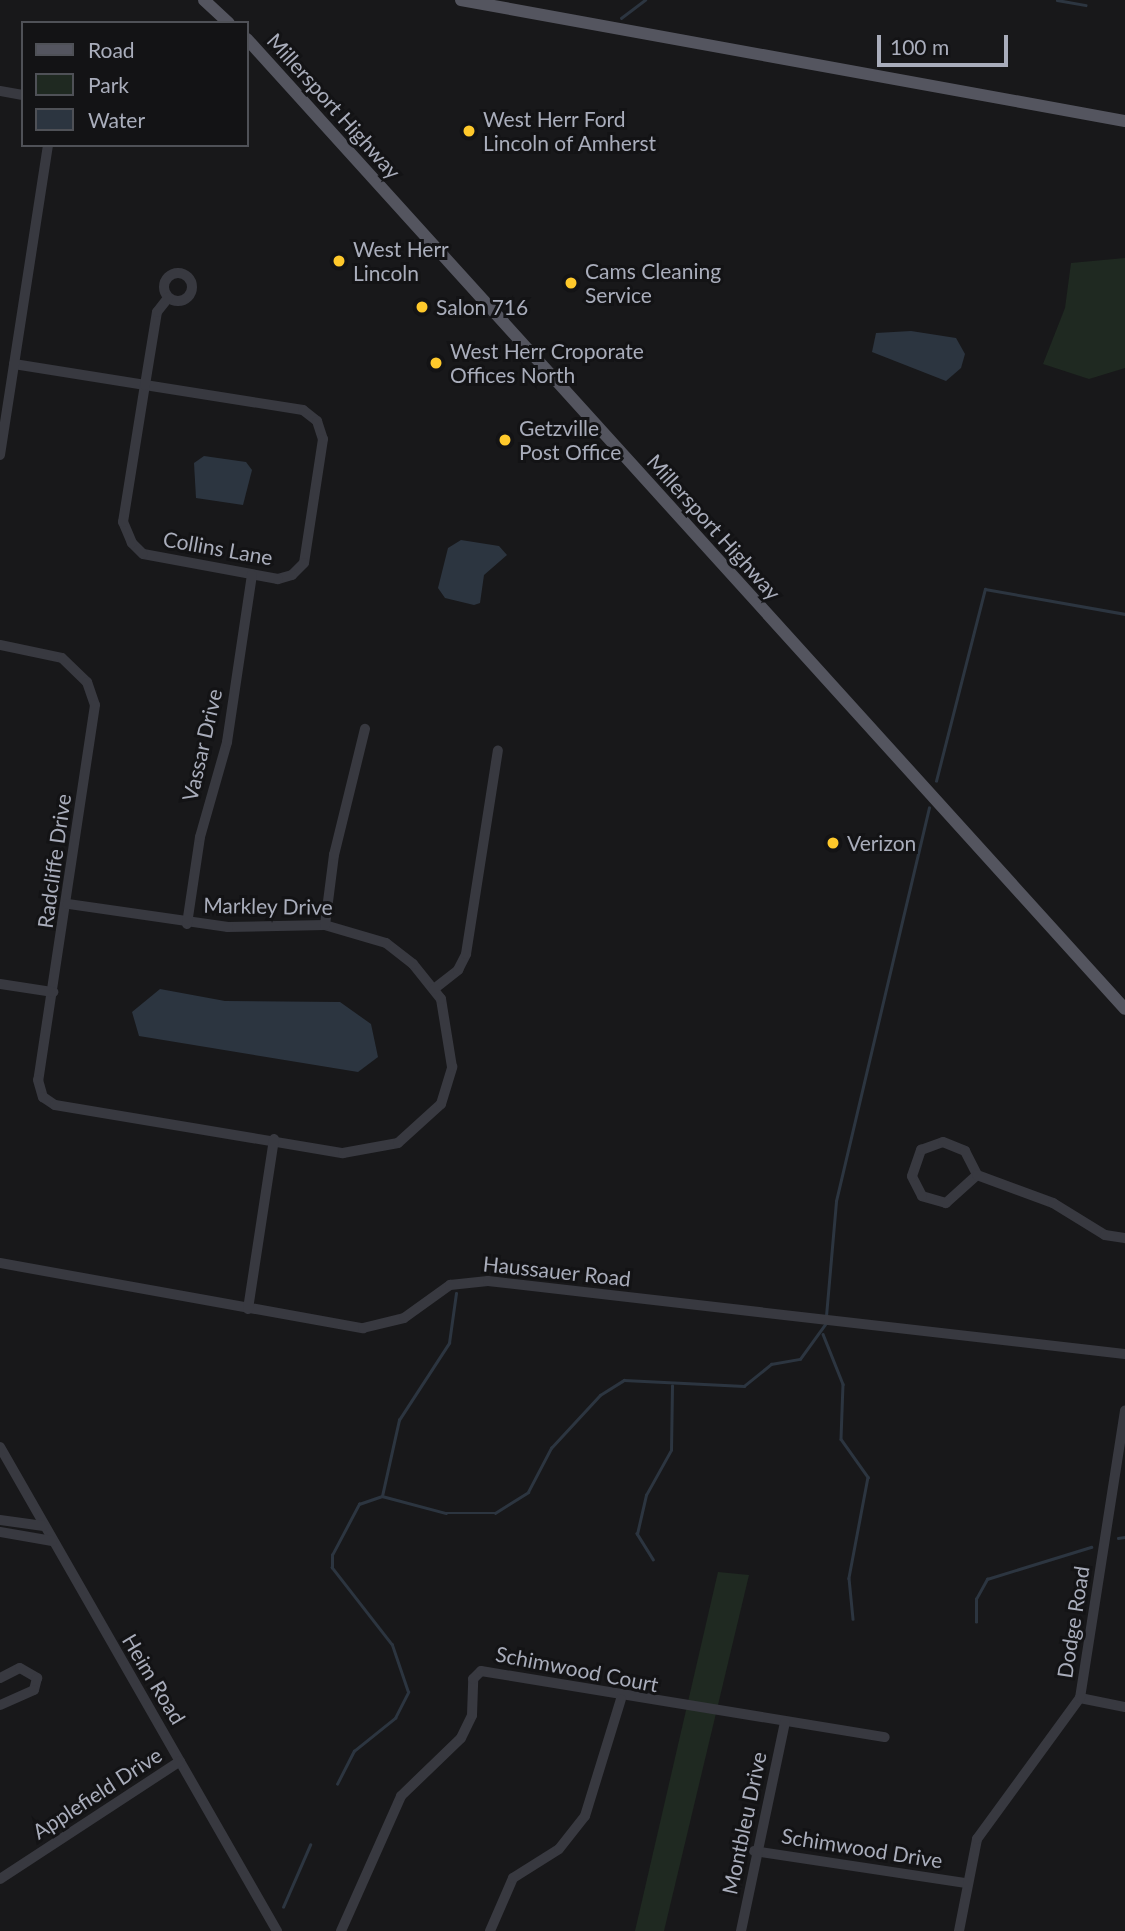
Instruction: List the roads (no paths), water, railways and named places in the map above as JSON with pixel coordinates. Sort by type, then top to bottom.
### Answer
[{"type":"main road","points":[[204,0],[217,6],[228,21]]},
{"type":"main road","points":[[461,0],[1125,121]]},
{"type":"main road","name":"Millersport Highway","points":[[248,40],[1125,1009]]},
{"type":"street","points":[[0,91],[21,95]]},
{"type":"street","points":[[0,455],[48,147]]},
{"type":"street","points":[[145,385],[157,312],[168,298]]},
{"type":"street","name":"Collins Lane","points":[[14,364],[303,410],[317,421],[323,439],[304,563],[278,579],[143,554],[132,543],[123,522],[145,385]]},
{"type":"street","name":"Vassar Drive","points":[[187,924],[200,837],[227,742],[253,575]]},
{"type":"street","name":"Radcliffe Drive","points":[[0,645],[42,652],[79,672],[94,705],[68,904],[38,1080],[44,1102],[274,1139]]},
{"type":"street","points":[[325,925],[334,855],[365,729]]},
{"type":"street","points":[[248,1308],[274,1139],[359,1153],[398,1143],[423,1126],[442,1104],[452,1067],[434,989],[458,970],[466,954],[498,750]]},
{"type":"street","name":"Markley Drive","points":[[68,904],[187,924],[325,925],[386,943],[434,989]]},
{"type":"street","points":[[0,984],[53,992]]},
{"type":"street","points":[[977,1175],[946,1203],[922,1196],[912,1176],[921,1150],[943,1142],[965,1151],[977,1175],[1053,1203],[1105,1235],[1125,1238]]},
{"type":"street","name":"Haussauer Road","points":[[0,1264],[248,1308],[386,1326],[450,1285],[488,1281],[1125,1354]]},
{"type":"street","name":"Dodge Road","points":[[959,1931],[965,1883],[983,1828],[1080,1698],[1125,1410]]},
{"type":"street","name":"Heim Road","points":[[0,1447],[277,1931]]},
{"type":"street","points":[[0,1520],[44,1526]]},
{"type":"street","points":[[0,1532],[52,1541]]},
{"type":"street","points":[[0,1678],[20,1668],[37,1678],[34,1690],[0,1704]]},
{"type":"street","name":"Schimwood Court","points":[[341,1931],[401,1796],[461,1738],[476,1674],[486,1669],[621,1699],[885,1737]]},
{"type":"street","points":[[1080,1698],[1125,1707]]},
{"type":"street","points":[[490,1931],[513,1878],[559,1849],[585,1816],[621,1699]]},
{"type":"street","name":"Montbleu Drive","points":[[741,1931],[754,1851],[785,1723]]},
{"type":"street","name":"Applefield Drive","points":[[0,1879],[180,1761]]},
{"type":"street","name":"Schimwood Drive","points":[[754,1851],[965,1883]]},
{"type":"water","points":[[911,331],[956,338],[965,354],[961,368],[946,381],[872,352],[876,333]]},
{"type":"water","points":[[204,456],[246,462],[252,470],[243,505],[196,498],[194,463]]},
{"type":"water","points":[[461,540],[499,546],[507,555],[484,575],[480,603],[474,605],[445,598],[438,588],[448,548]]},
{"type":"water","points":[[160,989],[225,1001],[340,1002],[371,1024],[378,1057],[358,1072],[139,1036],[132,1012]]},
{"type":"waterway","points":[[621,18],[645,0]]},
{"type":"waterway","points":[[1057,0],[1086,5]]},
{"type":"waterway","points":[[936,781],[985,589],[1125,614]]},
{"type":"waterway","points":[[826,1316],[836,1201],[929,808]]},
{"type":"waterway","points":[[382,1496],[399,1420],[449,1343],[456,1293]]},
{"type":"waterway","points":[[337,1784],[354,1751],[395,1718],[408,1692],[392,1645],[332,1568],[332,1555],[359,1504],[382,1496],[446,1513],[495,1513],[528,1492],[551,1448],[600,1395],[624,1380],[744,1386],[771,1364],[800,1359],[826,1323]]},
{"type":"waterway","points":[[823,1334],[843,1384],[841,1439],[868,1477],[849,1578],[853,1619]]},
{"type":"waterway","points":[[653,1560],[637,1534],[646,1495],[671,1450],[672,1386]]},
{"type":"waterway","points":[[1118,1538],[1125,1537]]},
{"type":"waterway","points":[[976,1622],[976,1599],[987,1579],[1091,1547]]},
{"type":"waterway","points":[[283,1907],[310,1845]]},
{"type":"place","name":"West Herr Ford Lincoln of Amherst","points":[[469,131]]},
{"type":"place","name":"West Herr Lincoln","points":[[339,261]]},
{"type":"place","name":"Cams Cleaning Service","points":[[571,283]]},
{"type":"place","name":"Salon 716","points":[[422,307]]},
{"type":"place","name":"West Herr Croporate Offices North","points":[[436,363]]},
{"type":"place","name":"Getzville Post Office","points":[[505,440]]},
{"type":"place","name":"Verizon","points":[[833,843]]}]
